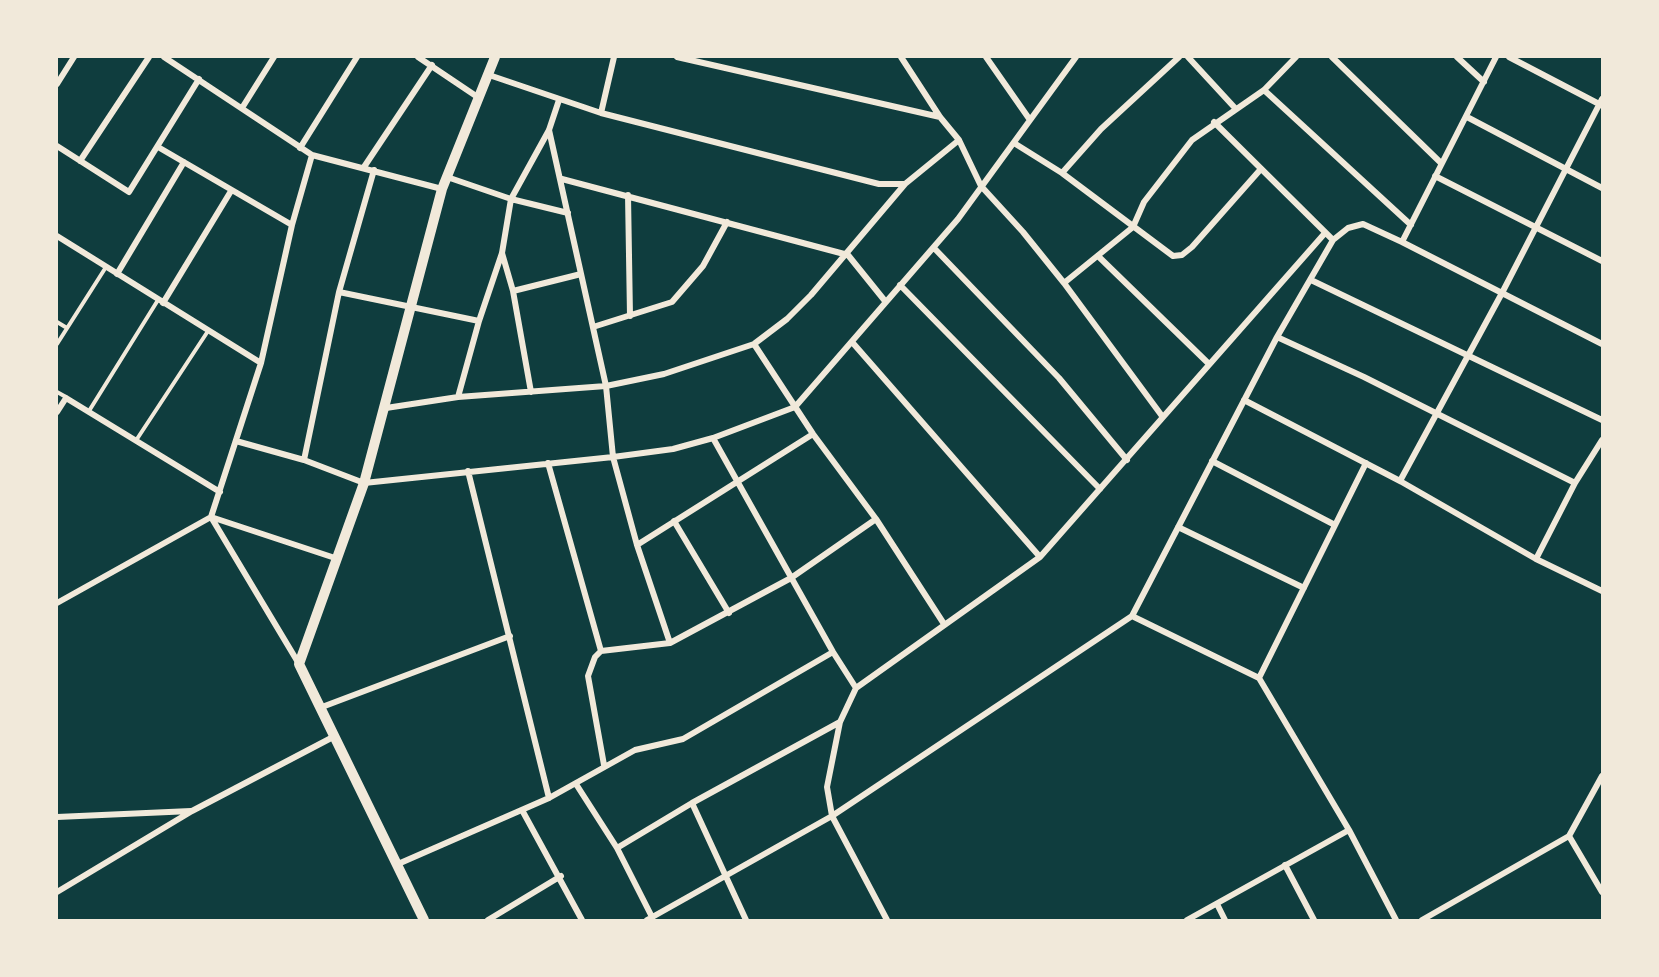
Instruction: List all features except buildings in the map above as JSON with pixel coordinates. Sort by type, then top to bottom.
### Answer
[{"type":"main road","points":[[424,920],[336,735],[299,664],[335,558],[364,483],[386,408],[442,189],[495,57]]},
{"type":"street","points":[[57,84],[74,57]]},
{"type":"street","points":[[80,161],[148,57]]},
{"type":"street","points":[[164,57],[312,155],[442,189]]},
{"type":"street","points":[[242,108],[274,57]]},
{"type":"street","points":[[300,148],[357,57]]},
{"type":"street","points":[[418,57],[479,98]]},
{"type":"street","points":[[601,113],[614,57]]},
{"type":"street","points":[[677,57],[940,117]]},
{"type":"street","points":[[901,57],[940,117],[958,140],[981,186],[1023,232],[1064,283],[1162,416]]},
{"type":"street","points":[[986,57],[1030,120]]},
{"type":"street","points":[[236,441],[304,460],[364,483],[673,449],[713,438],[795,407],[885,301],[934,248],[1014,144],[1075,57]]},
{"type":"street","points":[[1062,173],[1101,129],[1179,57]]},
{"type":"street","points":[[1188,57],[1235,108]]},
{"type":"street","points":[[1064,283],[1133,227],[1144,202],[1192,140],[1214,122],[1264,90],[1296,57]]},
{"type":"street","points":[[1332,57],[1441,163]]},
{"type":"street","points":[[1457,57],[1484,81]]},
{"type":"street","points":[[1402,243],[1496,57]]},
{"type":"street","points":[[1400,481],[1502,293],[1564,169],[1601,102],[1509,57]]},
{"type":"street","points":[[364,167],[432,65]]},
{"type":"street","points":[[489,75],[601,113],[879,184],[905,184]]},
{"type":"street","points":[[57,146],[129,192],[199,79]]},
{"type":"street","points":[[1264,90],[1411,225]]},
{"type":"street","points":[[458,397],[478,321],[502,253],[511,199],[549,130],[559,100]]},
{"type":"street","points":[[1467,117],[1602,188]]},
{"type":"street","points":[[1214,122],[1333,240]]},
{"type":"street","points":[[549,130],[562,179],[606,386],[613,457],[637,545],[670,643]]},
{"type":"street","points":[[386,408],[458,397],[606,386],[664,374],[754,344],[787,319],[848,255],[905,184],[958,140]]},
{"type":"street","points":[[1014,144],[1062,173],[1173,256],[1182,255],[1192,247],[1260,170]]},
{"type":"street","points":[[158,147],[292,225]]},
{"type":"street","points":[[57,603],[211,517],[261,363],[292,225],[312,155]]},
{"type":"street","points":[[117,274],[184,162]]},
{"type":"street","points":[[304,460],[339,292],[374,170]]},
{"type":"street","points":[[1435,176],[1602,261]]},
{"type":"street","points":[[447,177],[511,199],[568,213]]},
{"type":"street","points":[[562,179],[848,255],[885,301]]},
{"type":"street","points":[[160,301],[231,191]]},
{"type":"street","points":[[628,195],[630,316]]},
{"type":"street","points":[[593,327],[666,305],[679,296],[703,266],[727,222]]},
{"type":"street","points":[[576,784],[617,848],[650,918],[832,816],[1132,616],[1277,337],[1333,240],[1348,228],[1363,224],[1602,344]]},
{"type":"street","points":[[887,920],[832,816],[827,787],[840,722],[856,688],[1040,557],[1325,233]]},
{"type":"street","points":[[57,236],[261,363]]},
{"type":"street","points":[[934,248],[1059,378],[1127,460]]},
{"type":"street","points":[[502,253],[513,291],[531,392]]},
{"type":"street","points":[[1098,256],[1209,364]]},
{"type":"street","points":[[513,291],[581,274]]},
{"type":"street","points":[[1311,280],[1602,420]]},
{"type":"street","points":[[900,285],[1100,489]]},
{"type":"street","points":[[339,292],[478,321]]},
{"type":"street","points":[[1277,337],[1364,377],[1575,483]]},
{"type":"street","points":[[852,342],[1040,557]]},
{"type":"street","points":[[754,344],[813,434],[876,519],[944,624]]},
{"type":"street","points":[[57,412],[66,398],[137,439],[220,492]]},
{"type":"street","points":[[1244,400],[1400,481],[1536,558],[1602,591]]},
{"type":"street","points":[[637,545],[813,434]]},
{"type":"street","points":[[713,438],[833,652],[856,688]]},
{"type":"street","points":[[1536,558],[1575,483],[1601,444]]},
{"type":"street","points":[[1212,461],[1335,525]]},
{"type":"street","points":[[548,463],[601,651]]},
{"type":"street","points":[[1259,678],[1366,463]]},
{"type":"street","points":[[468,471],[549,798]]},
{"type":"street","points":[[211,517],[335,558]]},
{"type":"street","points":[[211,517],[299,664]]},
{"type":"street","points":[[604,765],[588,676],[595,657],[601,651],[670,643],[792,578],[876,519]]},
{"type":"street","points":[[674,521],[729,613]]},
{"type":"street","points":[[1178,527],[1304,588]]},
{"type":"street","points":[[1132,616],[1259,678],[1349,830],[1396,920]]},
{"type":"street","points":[[322,707],[510,636]]},
{"type":"street","points":[[398,864],[549,798],[576,784],[604,765],[635,750],[683,739],[833,652]]},
{"type":"street","points":[[617,848],[692,803],[840,722]]},
{"type":"street","points":[[57,892],[192,811],[336,735]]},
{"type":"street","points":[[1422,920],[1569,836],[1602,776]]},
{"type":"street","points":[[692,803],[746,920]]},
{"type":"street","points":[[522,810],[561,876],[582,920]]},
{"type":"street","points":[[57,817],[192,811]]},
{"type":"street","points":[[1187,920],[1349,830]]},
{"type":"street","points":[[1569,836],[1602,892]]},
{"type":"street","points":[[1285,865],[1314,920]]},
{"type":"street","points":[[488,920],[561,876]]},
{"type":"street","points":[[1217,904],[1226,920]]},
{"type":"lane","points":[[57,344],[106,267]]},
{"type":"lane","points":[[88,411],[160,301]]},
{"type":"lane","points":[[57,322],[67,328]]},
{"type":"lane","points":[[137,439],[208,331]]},
{"type":"lane","points":[[57,392],[66,398]]}]
